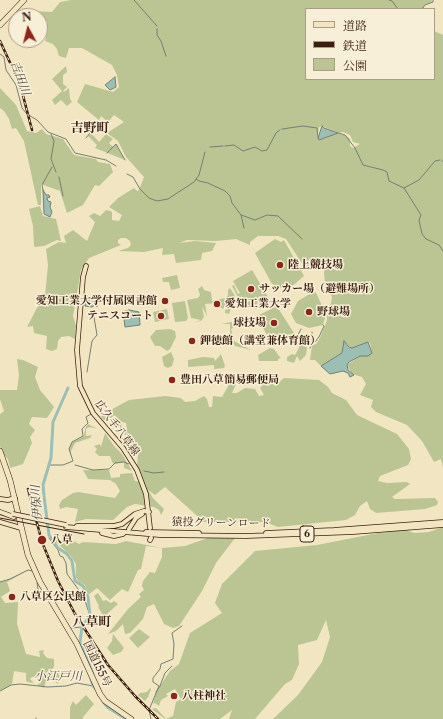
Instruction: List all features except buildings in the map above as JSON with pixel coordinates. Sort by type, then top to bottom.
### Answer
[{"type":"highway","points":[[0,20],[19,0]]},
{"type":"highway","points":[[0,25],[24,0]]},
{"type":"highway","name":"国道155号","points":[[0,451],[15,498],[28,554],[40,582],[77,644],[100,694],[105,701],[131,719]]},
{"type":"main road","name":"広久手八草線","points":[[86,266],[83,277],[77,350],[80,386],[93,413],[117,440],[133,462],[142,482],[150,528]]},
{"type":"main road","points":[[0,499],[8,500],[15,498]]},
{"type":"main road","points":[[77,526],[114,526],[125,522],[135,514],[144,511],[148,512]]},
{"type":"main road","name":"猿投グリーンロード","points":[[0,512],[13,516],[92,530],[171,535],[275,535],[360,532],[443,523]]},
{"type":"main road","points":[[129,529],[137,517],[148,512]]},
{"type":"main road","points":[[0,522],[21,528]]},
{"type":"main road","name":"猿投グリーンロード","points":[[66,526],[145,532],[260,533],[443,523]]},
{"type":"main road","points":[[92,530],[114,536],[123,534]]},
{"type":"green space","points":[[71,0],[432,0],[431,3],[424,5],[424,8],[305,8],[305,80],[435,80],[435,31],[443,35],[443,468],[441,459],[434,462],[422,441],[407,425],[376,412],[371,407],[373,400],[360,395],[366,384],[362,377],[352,374],[347,365],[360,356],[372,353],[370,343],[368,342],[352,348],[344,342],[344,351],[321,366],[315,360],[310,360],[312,345],[316,344],[320,338],[327,320],[327,309],[331,303],[332,297],[325,285],[324,272],[325,266],[328,264],[322,258],[313,258],[309,260],[309,266],[305,268],[286,239],[278,236],[258,236],[250,242],[250,245],[236,239],[216,241],[187,240],[179,243],[195,241],[216,243],[212,251],[202,253],[201,260],[176,263],[174,254],[162,255],[163,248],[144,252],[118,251],[128,248],[131,245],[130,241],[126,238],[121,238],[118,240],[118,243],[121,245],[89,258],[81,270],[73,316],[76,326],[75,339],[69,336],[61,337],[58,341],[57,349],[52,351],[46,349],[47,336],[34,333],[33,326],[27,327],[40,302],[45,296],[48,265],[46,249],[59,242],[66,243],[64,236],[73,230],[87,241],[95,222],[89,216],[94,213],[100,216],[106,210],[110,211],[112,212],[112,220],[119,221],[122,215],[109,207],[118,198],[134,188],[137,191],[139,190],[144,177],[126,157],[118,141],[107,133],[124,122],[114,115],[108,122],[101,116],[99,120],[77,102],[85,84],[113,92],[119,87],[117,75],[112,65],[82,48],[69,48],[66,58],[59,56],[57,49],[53,44],[48,42],[48,12],[52,12],[60,2]],"holes":[[[322,126],[339,133],[343,132],[350,135],[353,142],[360,144],[353,148],[350,146],[350,139],[345,135],[339,134],[333,134],[319,140],[317,138],[319,127]]]},
{"type":"green space","points":[[66,66],[67,72],[63,75],[63,84],[67,87],[63,91],[64,92],[69,88],[70,99],[72,102],[67,106],[61,100],[55,105],[52,100],[62,91],[52,79]]},
{"type":"green space","points":[[0,88],[16,105],[27,131],[36,133],[42,129],[46,134],[63,139],[74,155],[96,159],[98,162],[110,164],[113,172],[99,186],[95,185],[83,205],[67,213],[60,191],[41,184],[41,205],[38,205],[24,141],[16,128],[12,129],[9,119],[0,108]]},
{"type":"green space","points":[[91,133],[99,142],[106,134],[113,139],[109,143],[113,147],[116,144],[125,160],[95,148],[97,145],[88,136]]},
{"type":"green space","points":[[40,206],[43,216],[56,219],[61,241],[57,240],[44,246],[35,247],[33,226],[29,209]]},
{"type":"green space","name":"陸上競技場","points":[[275,239],[281,242],[284,240],[304,276],[291,287],[280,288],[272,284],[255,253]]},
{"type":"green space","name":"サッカー場（避難場所）","points":[[252,270],[271,302],[257,309],[248,307],[241,295],[242,301],[240,301],[232,286],[234,285],[238,294],[240,293],[233,281]]},
{"type":"green space","points":[[177,275],[180,288],[171,290],[169,282],[163,282],[162,278]]},
{"type":"green space","points":[[202,286],[204,290],[211,292],[212,301],[228,296],[228,290],[230,288],[235,296],[229,314],[225,313],[225,309],[221,308],[218,303],[205,304],[207,316],[202,306],[204,317],[201,321],[195,322],[201,320],[191,318],[187,300],[198,298],[200,295],[198,289]]},
{"type":"green space","name":"野球場","points":[[313,292],[316,293],[326,314],[323,325],[309,328],[296,323],[291,314],[298,301]]},
{"type":"green space","points":[[185,301],[188,318],[186,321],[175,322],[172,303]]},
{"type":"green space","name":"球技場","points":[[275,307],[278,308],[294,333],[272,345],[257,316]]},
{"type":"green space","name":"テニスコート","points":[[167,309],[169,319],[155,322],[153,312]]},
{"type":"green space","points":[[232,322],[233,328],[231,329],[234,341],[251,350],[235,346],[230,336],[230,324],[221,324]]},
{"type":"green space","points":[[170,329],[175,331],[176,337],[170,349],[167,351],[160,346],[155,346],[150,337],[156,330]]},
{"type":"green space","points":[[298,335],[307,348],[306,355],[300,361],[297,356],[294,363],[287,361],[287,357],[292,354],[295,355],[299,348]]},
{"type":"green space","points":[[270,348],[274,349],[281,358],[278,359],[278,361],[259,361],[258,355]]},
{"type":"green space","points":[[171,352],[174,359],[172,366],[168,368],[164,366],[162,357]]},
{"type":"green space","points":[[221,354],[225,366],[224,368],[214,369],[214,365],[188,367],[188,360],[203,357],[214,358],[215,361]]},
{"type":"green space","points":[[17,359],[23,360],[38,367],[35,377],[40,390],[54,407],[47,418],[32,417],[29,424],[35,430],[30,437],[32,443],[23,464],[10,468],[8,459],[2,453],[0,446],[0,414],[4,411],[0,399],[0,390],[17,390],[19,375]]},
{"type":"green space","points":[[284,378],[319,380],[328,387],[332,393],[346,400],[357,415],[397,434],[409,449],[411,459],[408,465],[380,476],[378,481],[387,483],[407,482],[410,484],[392,497],[395,499],[435,498],[438,502],[437,505],[425,509],[376,513],[370,509],[367,501],[360,506],[355,515],[346,520],[278,527],[265,522],[204,522],[165,487],[155,495],[148,490],[153,498],[164,509],[161,515],[159,510],[154,507],[135,504],[127,507],[113,520],[86,519],[75,522],[78,509],[66,507],[60,509],[59,505],[62,500],[73,493],[78,492],[115,498],[120,491],[116,484],[110,480],[88,479],[83,470],[109,470],[111,478],[120,477],[120,474],[132,473],[135,481],[144,481],[137,466],[138,454],[132,453],[130,438],[124,434],[127,429],[126,423],[122,422],[121,429],[114,417],[104,420],[101,417],[107,412],[129,400],[165,396],[181,398],[185,402],[195,401],[204,396],[207,399],[209,407],[212,407],[213,396],[222,397],[231,381],[238,380],[232,393],[237,393],[245,388],[255,389],[259,396],[264,395],[260,388],[263,385],[271,382],[275,386]]},
{"type":"green space","points":[[88,424],[98,429],[90,427],[86,429],[86,436],[92,435],[90,438],[75,443],[71,451],[71,456],[69,449],[72,442],[84,436],[85,429]]},
{"type":"green space","points":[[105,433],[122,454],[132,471],[124,468],[124,462],[114,464],[110,456],[99,456],[95,452],[97,449],[94,446],[100,444],[101,447]]},
{"type":"green space","points":[[443,527],[443,719],[273,719],[298,695],[322,662],[330,637],[326,620],[317,640],[298,645],[299,664],[292,680],[285,684],[255,719],[229,719],[232,710],[220,719],[166,719],[173,716],[176,702],[181,699],[175,689],[166,694],[168,696],[161,700],[159,706],[155,703],[153,704],[156,692],[170,671],[179,664],[190,633],[222,613],[215,603],[222,584],[255,551],[317,545],[378,533],[406,530],[414,533],[429,532]]},
{"type":"green space","points":[[208,538],[235,538],[216,563],[202,591],[179,626],[173,628],[164,624],[154,604],[147,607],[143,619],[130,633],[125,634],[123,624],[116,631],[108,634],[128,609],[141,597],[139,594],[144,590],[142,586],[143,581],[150,572],[155,573],[162,557],[162,548],[185,546]]},
{"type":"green space","points":[[57,539],[63,541],[72,540],[79,544],[83,542],[116,544],[126,541],[162,548],[146,546],[141,569],[138,570],[128,592],[122,589],[110,600],[97,588],[88,595],[85,585],[78,581],[76,577],[76,564],[70,555],[55,541]]},
{"type":"green space","points":[[30,569],[7,582],[10,591],[1,597],[5,603],[18,602],[17,624],[26,654],[40,657],[39,651],[44,650],[43,653],[47,658],[54,659],[54,667],[51,670],[53,673],[58,673],[60,677],[58,679],[59,682],[58,684],[53,680],[46,681],[44,688],[37,685],[41,683],[40,677],[32,677],[30,679],[34,683],[28,682],[26,681],[26,673],[14,671],[12,684],[0,691],[0,582]]},
{"type":"green space","points":[[98,593],[103,601],[106,600],[111,603],[114,601],[118,604],[107,614],[107,616],[104,617],[94,596]]},
{"type":"green space","points":[[139,629],[150,637],[138,648],[129,638]]},
{"type":"green space","points":[[113,634],[124,648],[121,652],[113,655],[107,648],[112,641]]},
{"type":"green space","points":[[150,688],[148,697],[145,701],[138,695],[140,693],[147,692]]},
{"type":"green space","points":[[86,695],[94,704],[83,719],[70,719],[70,707],[73,701],[76,705]]},
{"type":"green space","points":[[156,708],[165,719],[152,709]]},
{"type":"water","points":[[115,77],[116,87],[110,90],[105,85]]},
{"type":"water","points":[[322,126],[338,133],[319,140],[318,138]]},
{"type":"water","points":[[43,190],[46,195],[49,195],[50,197],[47,198],[48,201],[51,202],[50,207],[52,212],[50,217],[44,214]]},
{"type":"water","points":[[86,295],[97,302],[97,307],[95,305],[92,307],[85,306]]},
{"type":"water","points":[[129,310],[139,312],[140,325],[125,327],[123,312]]},
{"type":"water","points":[[344,341],[349,347],[352,348],[368,342],[372,353],[368,356],[360,356],[349,362],[347,365],[348,370],[354,375],[350,377],[348,373],[343,371],[330,374],[321,366],[342,353]]},
{"type":"waterway","points":[[134,0],[157,26]]},
{"type":"waterway","points":[[389,0],[392,1],[397,8]]},
{"type":"waterway","points":[[423,8],[425,5],[433,2],[433,0]]},
{"type":"waterway","points":[[157,29],[157,35],[161,41],[166,56]]},
{"type":"waterway","name":"吉田川","points":[[0,54],[4,57],[6,70],[16,85],[22,108],[27,114],[37,120],[48,132],[66,139],[75,153],[106,160],[116,166]]},
{"type":"waterway","name":"吉田川","points":[[282,129],[303,126],[317,128],[318,138]]},
{"type":"waterway","points":[[86,138],[95,127]]},
{"type":"waterway","name":"吉田川","points":[[225,146],[234,145],[243,151],[255,147],[262,151],[267,150],[276,133],[280,130]]},
{"type":"waterway","points":[[338,133],[345,135],[355,148],[363,165],[387,172],[389,181],[404,188],[419,180],[435,161],[440,160]]},
{"type":"waterway","points":[[51,134],[54,141],[51,159],[56,172]]},
{"type":"waterway","points":[[107,153],[116,144],[125,160]]},
{"type":"waterway","name":"吉田川","points":[[210,147],[223,146]]},
{"type":"waterway","name":"吉田川","points":[[127,174],[133,177],[140,189],[149,198],[157,201],[168,199],[194,182],[199,175],[205,152]]},
{"type":"waterway","points":[[43,190],[42,185],[52,167]]},
{"type":"waterway","points":[[59,177],[63,196]]},
{"type":"waterway","points":[[196,179],[225,191],[230,196],[232,203],[241,215],[255,220],[267,215],[278,216],[302,239]]},
{"type":"waterway","points":[[404,188],[421,215],[419,220],[422,234],[426,239],[439,245],[443,251]]},
{"type":"waterway","points":[[241,215],[244,228]]},
{"type":"waterway","points":[[87,372],[92,341],[97,335],[94,317]]},
{"type":"waterway","points":[[312,344],[319,337],[324,326],[323,325]]},
{"type":"waterway","points":[[301,329],[298,335],[303,342],[312,344],[310,348]]},
{"type":"waterway","points":[[312,332],[312,343]]},
{"type":"waterway","name":"伊保川","points":[[68,388],[53,422],[51,458],[43,485],[49,535],[58,548],[67,554],[72,561],[75,581],[83,586],[88,597],[90,616],[82,627],[80,642],[93,674]]},
{"type":"waterway","points":[[49,465],[63,465],[73,461],[69,449],[72,442],[83,436],[82,429],[88,423],[86,417],[91,414]]},
{"type":"waterway","points":[[75,465],[93,470],[109,469],[115,463],[124,462],[129,464]]},
{"type":"waterway","points":[[144,471],[154,473],[164,472]]},
{"type":"waterway","points":[[49,538],[58,550],[60,556],[63,557],[66,563],[67,574],[84,597],[88,610]]},
{"type":"waterway","points":[[0,582],[28,570],[32,571]]},
{"type":"waterway","points":[[37,583],[38,589],[46,597]]},
{"type":"waterway","points":[[63,625],[66,630]]},
{"type":"waterway","points":[[151,719],[149,710],[159,686],[153,682],[153,678],[160,669],[161,664],[173,659],[174,644],[172,633],[182,626]]},
{"type":"waterway","points":[[71,628],[82,627]]},
{"type":"waterway","points":[[156,692],[165,673],[172,666]]},
{"type":"waterway","name":"小江戸川","points":[[91,679],[93,686],[96,689]]},
{"type":"waterway","name":"小江戸川","points":[[0,691],[11,685],[20,684],[48,687],[66,686],[77,683],[93,686]]},
{"type":"waterway","name":"伊保川","points":[[103,701],[107,707],[126,719]]},
{"type":"tram line","points":[[0,518],[84,534]]},
{"type":"railway","points":[[0,41],[20,84],[32,130]]},
{"type":"railway","points":[[28,489],[42,542],[58,581],[75,614],[108,665],[135,696],[158,719]]},
{"type":"place","name":"陸上競技場","points":[[280,265]]},
{"type":"place","name":"サッカー場（避難場所）","points":[[251,289]]},
{"type":"place","name":"愛知工業大学付属図書館","points":[[165,301]]},
{"type":"place","name":"愛知工業大学","points":[[217,304]]},
{"type":"place","name":"野球場","points":[[309,312]]},
{"type":"place","name":"テニスコート","points":[[161,316]]},
{"type":"place","name":"球技場","points":[[274,323]]},
{"type":"place","name":"鉀徳館（講堂兼体育館）","points":[[192,341]]},
{"type":"place","name":"豊田八草簡易郵便局","points":[[172,380]]},
{"type":"place","name":"八草","points":[[42,540]]},
{"type":"place","name":"八草区公民館","points":[[12,597]]},
{"type":"place","name":"八柱神社","points":[[174,696]]},
{"type":"district","name":"吉野町","points":[[90,128]]},
{"type":"district","name":"八草町","points":[[92,622]]}]
